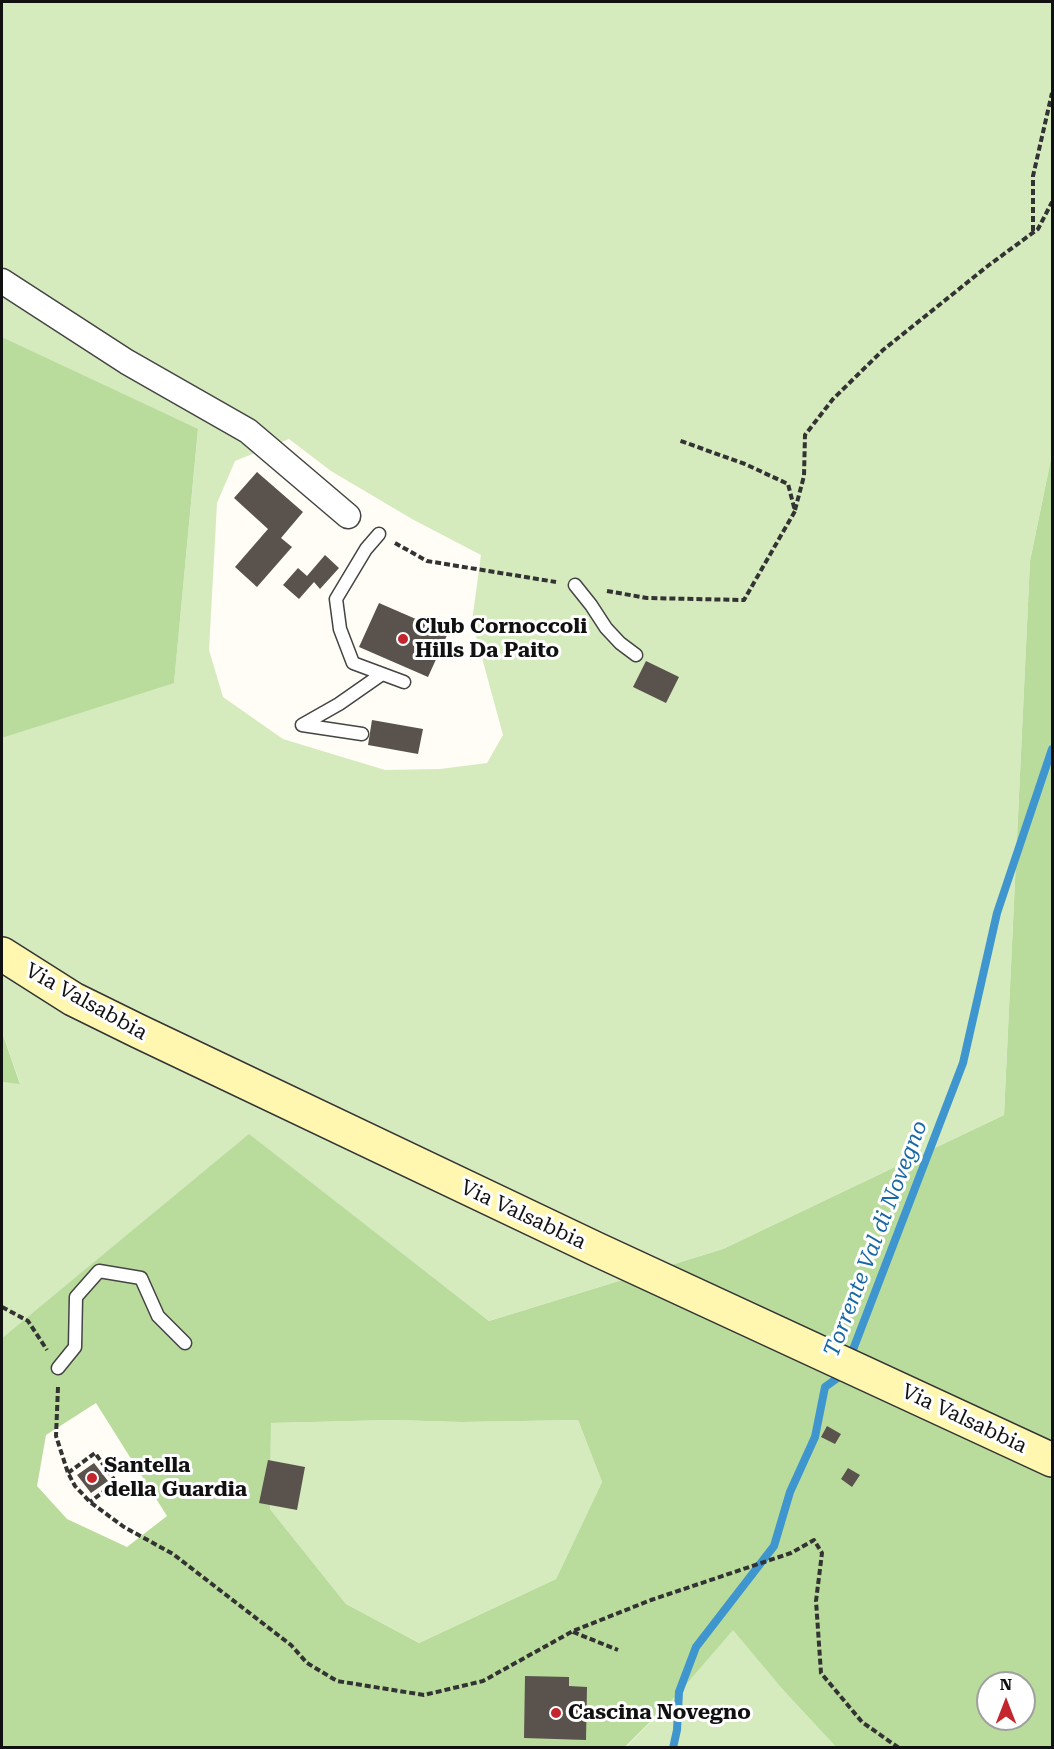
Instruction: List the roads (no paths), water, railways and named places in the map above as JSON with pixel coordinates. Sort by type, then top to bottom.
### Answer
[{"type":"main road","name":"Via Valsabbia","points":[[2,954],[73,999],[138,1032],[596,1249],[1043,1456]]},
{"type":"street","points":[[2,281],[128,362],[248,431],[348,516]]},
{"type":"lane","points":[[379,534],[366,549],[336,599],[340,629],[353,663],[404,682]]},
{"type":"lane","points":[[575,585],[606,628],[636,655]]},
{"type":"lane","points":[[362,734],[302,725],[339,704],[382,674]]},
{"type":"lane","points":[[58,1368],[75,1347],[76,1297],[99,1271],[141,1278],[158,1316],[185,1342]]},
{"type":"waterway","name":"Torrente Val di Novegno","points":[[849,1360],[963,1063],[997,913],[1052,749]]},
{"type":"waterway","name":"Torrente Val di Novegno","points":[[673,1748],[677,1730],[679,1692],[696,1647],[774,1546],[790,1492],[815,1437],[825,1387],[844,1371]]},
{"type":"place","name":"Club Cornoccoli Hills Da Paito","points":[[403,639]]},
{"type":"place","name":"Santella della Guardia","points":[[92,1478]]},
{"type":"place","name":"Cascina Novegno","points":[[556,1713]]}]
